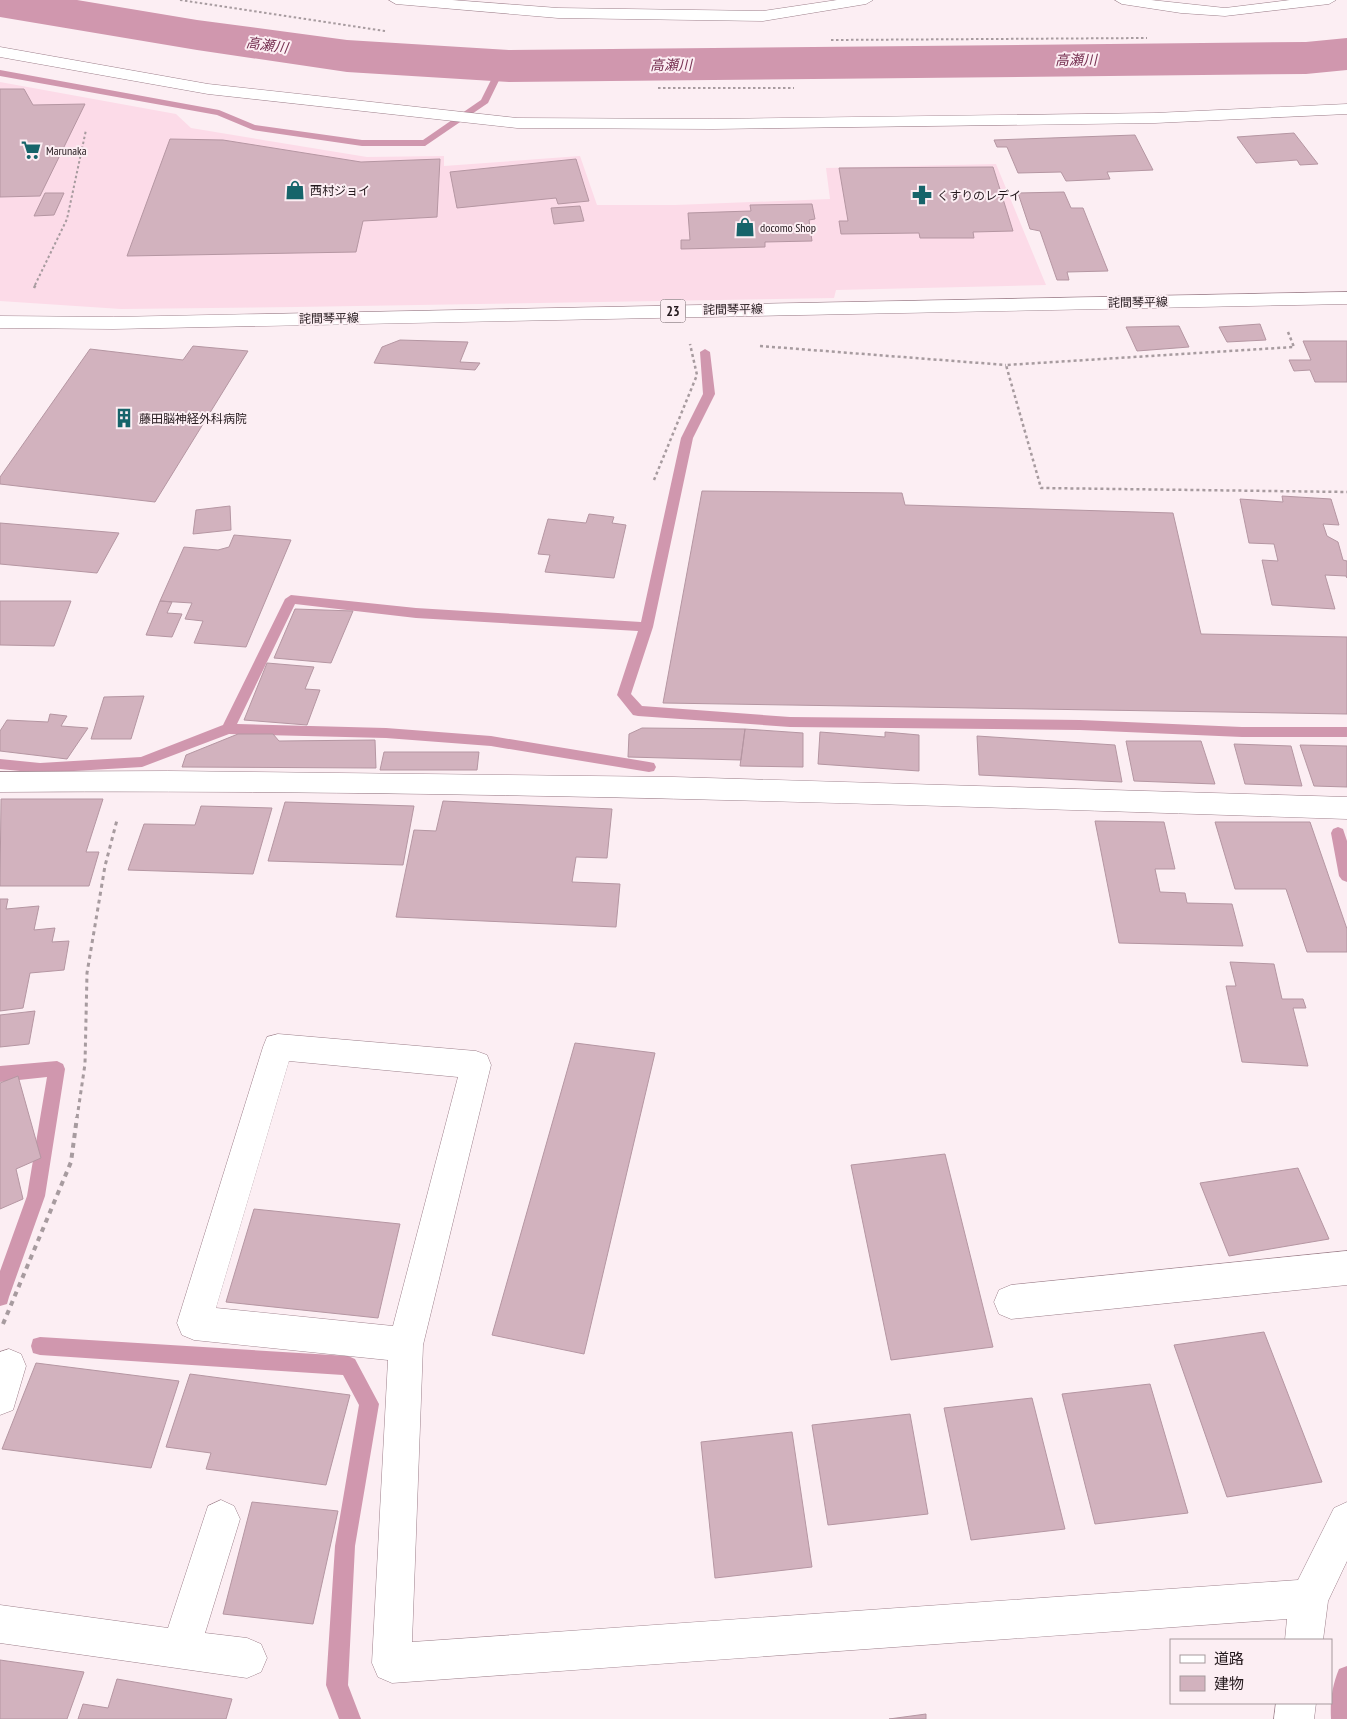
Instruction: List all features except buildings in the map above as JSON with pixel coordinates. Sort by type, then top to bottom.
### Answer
[{"type":"street","points":[[396,0],[558,12],[763,16],[866,0]]},
{"type":"street","points":[[1122,0],[1181,9],[1225,12],[1329,0]]},
{"type":"street","points":[[0,52],[208,89],[517,123],[714,124],[1155,118],[1347,109]]},
{"type":"street","name":"詫間琴平線","points":[[9,322],[132,323],[1347,298]]},
{"type":"street","points":[[0,782],[127,780],[700,788],[1347,808]]},
{"type":"street","points":[[406,1345],[194,1323],[278,1047],[476,1065],[406,1345],[392,1663],[1309,1598]]},
{"type":"street","points":[[1012,1302],[1347,1268]]},
{"type":"street","points":[[181,1649],[221,1519]]},
{"type":"street","points":[[1304,1639],[1309,1598],[1347,1520]]},
{"type":"street","points":[[0,1624],[246,1658]]},
{"type":"street","points":[[1294,1719],[1296,1704]]},
{"type":"path","points":[[9,322],[67,219],[86,130]]},
{"type":"path","points":[[759,346],[1006,366],[1294,347],[1274,299]]},
{"type":"path","points":[[654,480],[697,375],[690,340]]},
{"type":"path","points":[[1006,366],[1041,488],[1347,492]]},
{"type":"path","points":[[5,1382],[2,1326],[71,1162],[86,1064],[87,973],[105,866],[127,780]]},
{"type":"shaded area","points":[[0,82],[176,114],[191,128],[367,157],[444,156],[444,166],[580,156],[597,205],[675,205],[830,199],[826,168],[996,164],[1046,285],[836,290],[834,298],[296,307],[121,309],[0,301]]},
{"type":"waterway","name":"高瀬川","points":[[0,2],[197,35],[347,56],[509,66],[1306,58],[1347,54]]},
{"type":"waterway","points":[[0,73],[219,113],[253,127],[362,143],[425,143],[485,101],[502,66]]},
{"type":"waterway","points":[[646,627],[687,438],[709,394],[705,352]]},
{"type":"waterway","points":[[228,729],[291,599],[416,613],[646,627]]},
{"type":"waterway","points":[[646,627],[624,695],[638,711],[790,722],[1080,725],[1242,732],[1347,732]]},
{"type":"waterway","points":[[0,764],[40,768],[142,762],[228,729]]},
{"type":"waterway","points":[[228,729],[386,733],[491,741],[649,767]]},
{"type":"waterway","points":[[1338,833],[1347,876]]},
{"type":"waterway","points":[[0,1074],[57,1069],[36,1196],[0,1297]]},
{"type":"waterway","points":[[40,1346],[348,1366],[369,1404],[345,1546],[337,1685],[350,1719]]},
{"type":"waterway","points":[[1342,1719],[1341,1700],[1347,1677]]},
{"type":"place","name":"Marunaka","points":[[31,150]]},
{"type":"place","name":"西村ジョイ","points":[[295,190]]},
{"type":"place","name":"くすりのレデイ","points":[[922,195]]},
{"type":"place","name":"docomo Shop","points":[[745,227]]},
{"type":"place","name":"藤田脳神経外科病院","points":[[124,418]]}]
